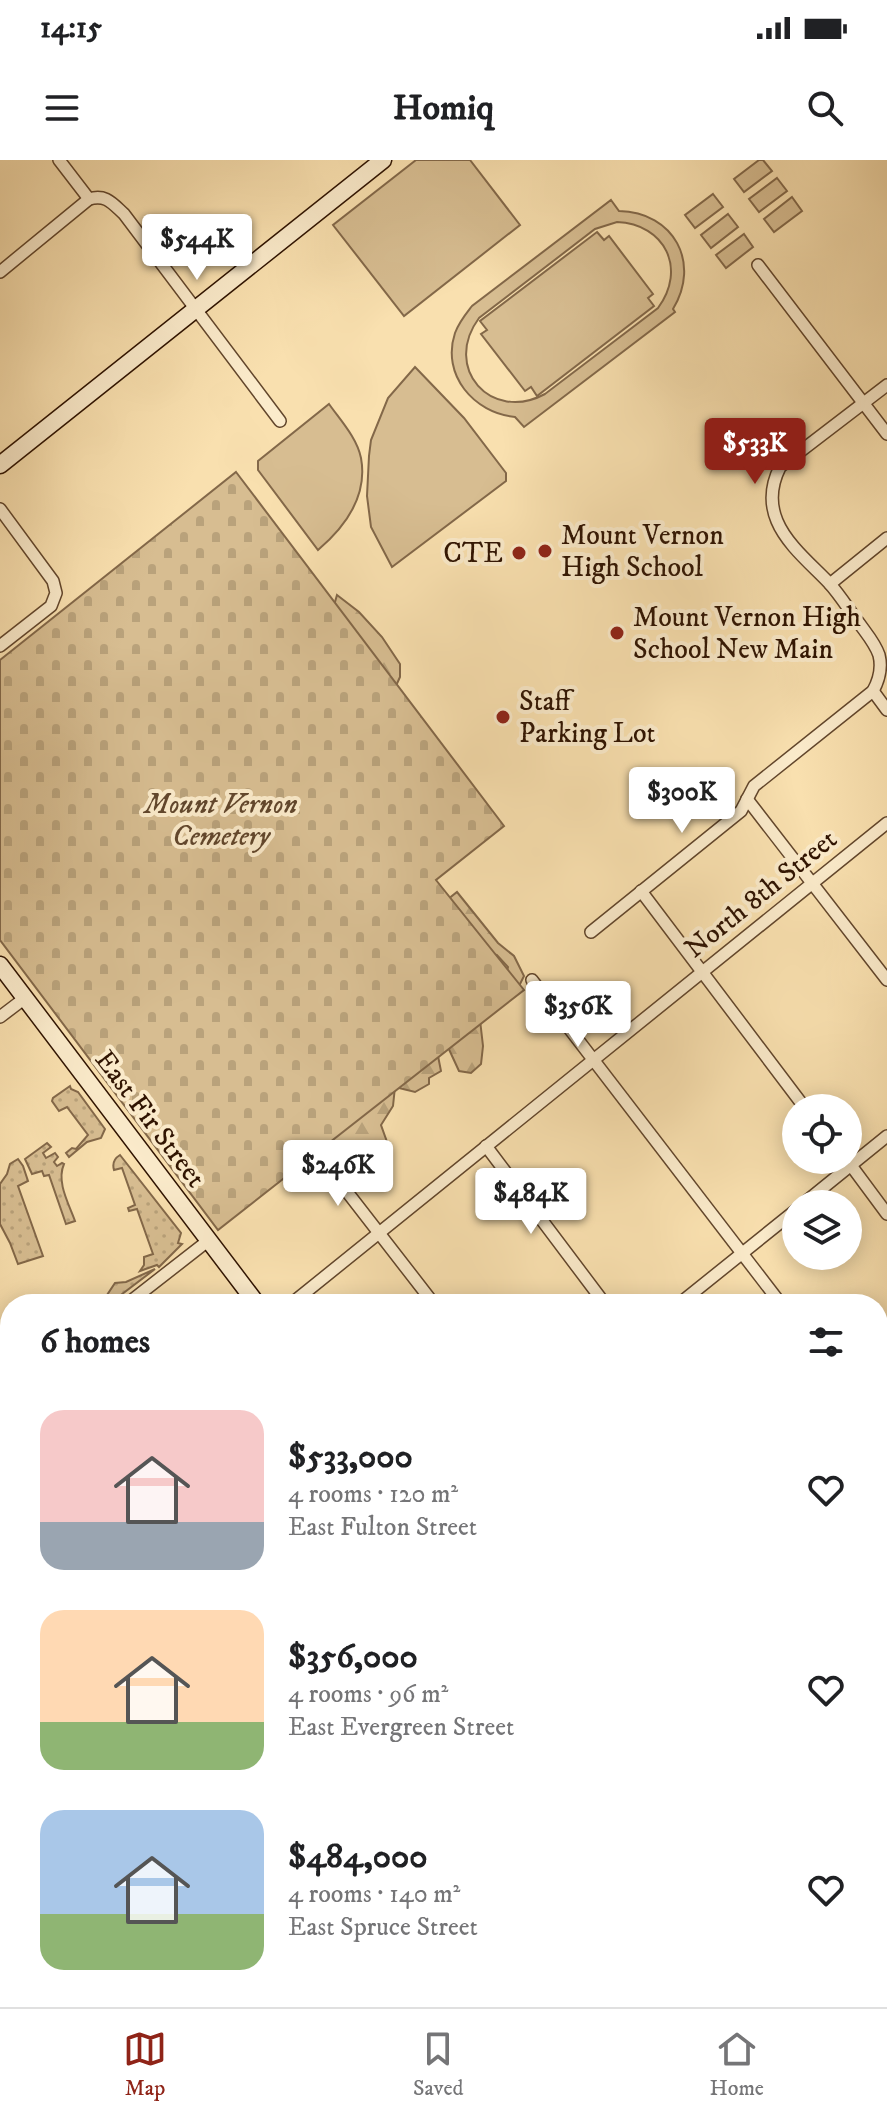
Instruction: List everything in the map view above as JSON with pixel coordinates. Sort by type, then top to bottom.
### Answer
[{"type":"street","points":[[59,160],[89,199]]},
{"type":"street","points":[[0,465],[383,160]]},
{"type":"street","points":[[0,272],[89,199],[98,196],[107,198],[124,214],[280,421]]},
{"type":"street","points":[[758,265],[887,434]]},
{"type":"street","points":[[591,932],[741,811],[754,786],[873,691],[879,678],[879,656],[874,643],[830,584],[788,539],[778,523],[771,494],[780,467],[887,385]]},
{"type":"street","points":[[0,509],[53,581],[56,593],[51,606],[0,646]]},
{"type":"street","points":[[830,584],[887,538]]},
{"type":"street","points":[[873,691],[887,710]]},
{"type":"street","points":[[747,799],[887,980]]},
{"type":"street","name":"North 8th Street","points":[[303,1294],[887,823]]},
{"type":"street","points":[[641,891],[794,1094]]},
{"type":"street","name":"East Fir Street","points":[[0,965],[250,1294]]},
{"type":"street","points":[[532,980],[773,1294]]},
{"type":"street","points":[[0,1017],[25,998]]},
{"type":"street","points":[[862,1154],[887,1136]]},
{"type":"street","points":[[486,1146],[597,1294]]},
{"type":"street","points":[[323,1164],[426,1294]]},
{"type":"street","points":[[819,1190],[837,1174]]},
{"type":"street","points":[[857,1174],[887,1214]]},
{"type":"street","points":[[692,1294],[782,1222]]},
{"type":"street","points":[[140,1294],[209,1240]]},
{"type":"green space","points":[[416,160],[470,160],[520,225],[404,316],[333,225]]},
{"type":"green space","points":[[763,160],[772,171],[744,192],[734,179]]},
{"type":"green space","points":[[777,178],[787,191],[759,212],[749,199]]},
{"type":"green space","points":[[713,194],[723,207],[695,228],[685,215]]},
{"type":"green space","points":[[792,197],[802,211],[774,232],[764,219]]},
{"type":"green space","points":[[611,200],[619,211],[655,220],[668,230],[683,258],[684,274],[681,292],[673,309],[675,312],[524,427],[515,417],[500,414],[474,400],[457,377],[452,349],[455,333],[472,306]],"holes":[[[617,222],[634,225],[659,240],[670,264],[671,278],[667,293],[658,308],[545,394],[525,401],[507,401],[491,396],[478,386],[469,372],[466,355],[469,337],[479,318],[595,229]]]},
{"type":"green space","points":[[728,214],[738,227],[711,248],[701,235]]},
{"type":"green space","points":[[597,232],[604,240],[609,236],[653,294],[648,298],[654,306],[537,396],[531,387],[525,391],[481,334],[487,330],[480,321]]},
{"type":"green space","points":[[744,234],[753,247],[726,268],[716,255]]},
{"type":"green space","points":[[415,367],[464,418],[506,473],[506,481],[392,567],[371,527],[367,496],[369,456],[371,440],[388,398]]},
{"type":"green space","points":[[329,404],[356,444],[362,472],[358,498],[352,510],[318,550],[258,470],[258,461]]},
{"type":"green space","name":"Mount Vernon Cemetery","points":[[236,472],[504,826],[436,880],[524,990],[218,1230],[0,940],[0,660]]},
{"type":"green space","points":[[337,595],[359,612],[382,637],[400,664],[400,677],[395,688],[333,609]]},
{"type":"green space","points":[[457,892],[498,943],[514,956],[524,976],[516,992],[480,1020],[483,1046],[481,1064],[471,1073],[459,1071],[447,1045],[437,1051],[441,1071],[429,1078],[429,1084],[415,1092],[395,1087],[393,1106],[381,1125],[391,1153],[388,1155],[380,1145],[356,1142],[324,1158],[312,1152],[506,976],[508,967],[497,955],[488,952],[447,900]]},
{"type":"green space","points":[[70,1086],[78,1092],[105,1129],[101,1138],[87,1142],[69,1157],[66,1153],[72,1148],[76,1149],[88,1135],[67,1107],[59,1111],[52,1101]]},
{"type":"green space","points":[[47,1143],[51,1147],[43,1153],[46,1158],[55,1153],[57,1166],[64,1164],[62,1185],[75,1221],[66,1224],[49,1175],[44,1176],[42,1171],[32,1174],[25,1159]]},
{"type":"green space","points":[[120,1155],[181,1233],[178,1243],[182,1244],[159,1267],[140,1271],[144,1257],[153,1254],[137,1209],[129,1211],[128,1208],[135,1205],[122,1168],[114,1170],[114,1161]]},
{"type":"green space","points":[[18,1159],[28,1181],[18,1186],[43,1256],[18,1264],[0,1224],[0,1184],[10,1164]]},
{"type":"green space","points":[[155,1269],[122,1294],[108,1294],[115,1283],[126,1282]]},
{"type":"place","name":"Mount Vernon High School","points":[[545,551]]},
{"type":"place","name":"CTE","points":[[519,553]]},
{"type":"place","name":"Mount Vernon High School New Main","points":[[617,633]]},
{"type":"place","name":"Staff Parking Lot","points":[[503,717]]}]
